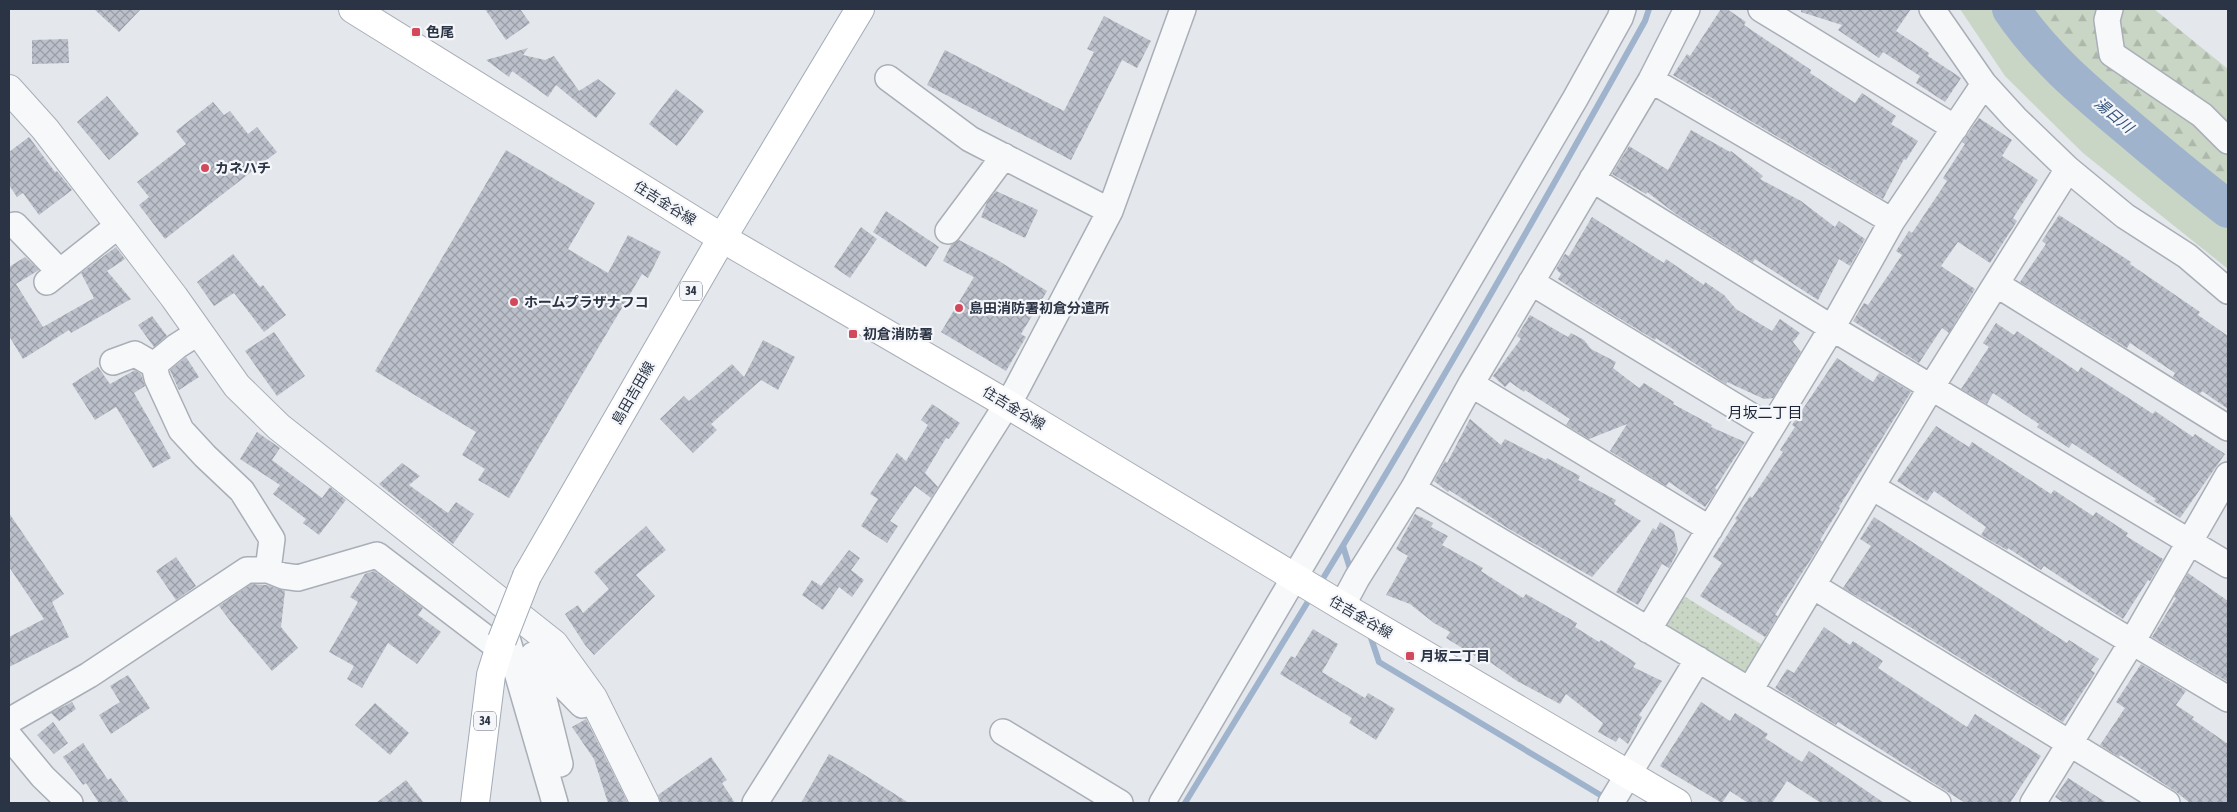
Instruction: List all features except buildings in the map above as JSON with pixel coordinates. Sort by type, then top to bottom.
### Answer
[{"type":"main road","name":"住吉金谷線","points":[[353,9],[722,238],[1007,404],[1298,579],[1345,596],[1381,628],[1620,789],[1677,803]]},
{"type":"main road","name":"島田吉田線","points":[[475,803],[491,675],[502,640],[527,576],[722,238],[860,9]]},
{"type":"street","points":[[755,803],[1007,404],[1110,211],[1183,9]]},
{"type":"street","points":[[1162,803],[1298,579],[1575,99],[1620,18],[1623,9]]},
{"type":"street","points":[[1345,596],[1413,490],[1471,384],[1651,80],[1687,9]]},
{"type":"street","points":[[1761,9],[1955,128]]},
{"type":"street","points":[[1932,9],[1984,84],[2015,118],[2068,170],[2125,216],[2187,256],[2228,291]]},
{"type":"street","points":[[2110,9],[2107,20],[2112,54],[2202,115],[2228,141]]},
{"type":"street","points":[[888,78],[970,139],[1110,211]]},
{"type":"street","points":[[1651,80],[1892,221]]},
{"type":"street","points":[[1648,630],[1832,328],[1892,221],[1984,84]]},
{"type":"street","points":[[9,89],[45,129],[119,225],[199,332],[236,386],[279,427],[554,644],[593,698],[645,803]]},
{"type":"street","points":[[948,231],[1004,156]]},
{"type":"street","points":[[1750,690],[1932,386],[2068,170]]},
{"type":"street","points":[[1592,179],[1832,328],[1932,386],[2228,565]]},
{"type":"street","points":[[15,225],[54,277],[119,225]]},
{"type":"street","points":[[1531,282],[1771,428]]},
{"type":"street","points":[[1996,284],[2228,428]]},
{"type":"street","points":[[154,365],[177,346],[199,332]]},
{"type":"street","points":[[113,362],[135,354],[154,365],[157,378],[181,430],[242,491],[272,539],[268,570]]},
{"type":"street","points":[[1471,384],[1710,528]]},
{"type":"street","points":[[2033,803],[2132,642],[2228,475]]},
{"type":"street","points":[[1872,487],[2228,699]]},
{"type":"street","points":[[1413,490],[1938,803]]},
{"type":"street","points":[[9,721],[89,675],[247,570],[268,570],[283,576],[298,578],[377,555],[502,640],[554,803]]},
{"type":"street","points":[[1813,586],[2167,803]]},
{"type":"street","points":[[570,803],[533,655],[582,705],[593,698]]},
{"type":"street","points":[[1620,789],[1698,659]]},
{"type":"street","points":[[1003,732],[1120,803]]},
{"type":"street","points":[[9,736],[44,777],[70,803]]},
{"type":"green space","points":[[1960,9],[2034,9],[2228,192],[2228,269],[2083,153],[2005,76]]},
{"type":"green space","points":[[2027,9],[2154,9],[2228,69],[2228,193],[2175,154],[2080,67]]},
{"type":"green space","points":[[1684,596],[1769,649],[1748,682],[1664,629]]},
{"type":"waterway","points":[[1319,585],[1403,445],[1566,163],[1645,21],[1649,9]]},
{"type":"waterway","name":"湯日川","points":[[2011,9],[2036,42],[2078,85],[2228,209]]},
{"type":"waterway","points":[[1343,546],[1352,575]]},
{"type":"waterway","points":[[1185,803],[1312,595]]},
{"type":"waterway","points":[[1369,632],[1379,662],[1607,799]]},
{"type":"place","name":"色尾","points":[[416,32]]},
{"type":"place","name":"カネハチ","points":[[205,168]]},
{"type":"place","name":"ホームプラザナフコ","points":[[514,302]]},
{"type":"place","name":"島田消防署初倉分遣所","points":[[959,308]]},
{"type":"place","name":"初倉消防署","points":[[853,334]]},
{"type":"place","name":"月坂二丁目","points":[[1410,656]]},
{"type":"district","name":"月坂二丁目","points":[[1765,412]]}]
